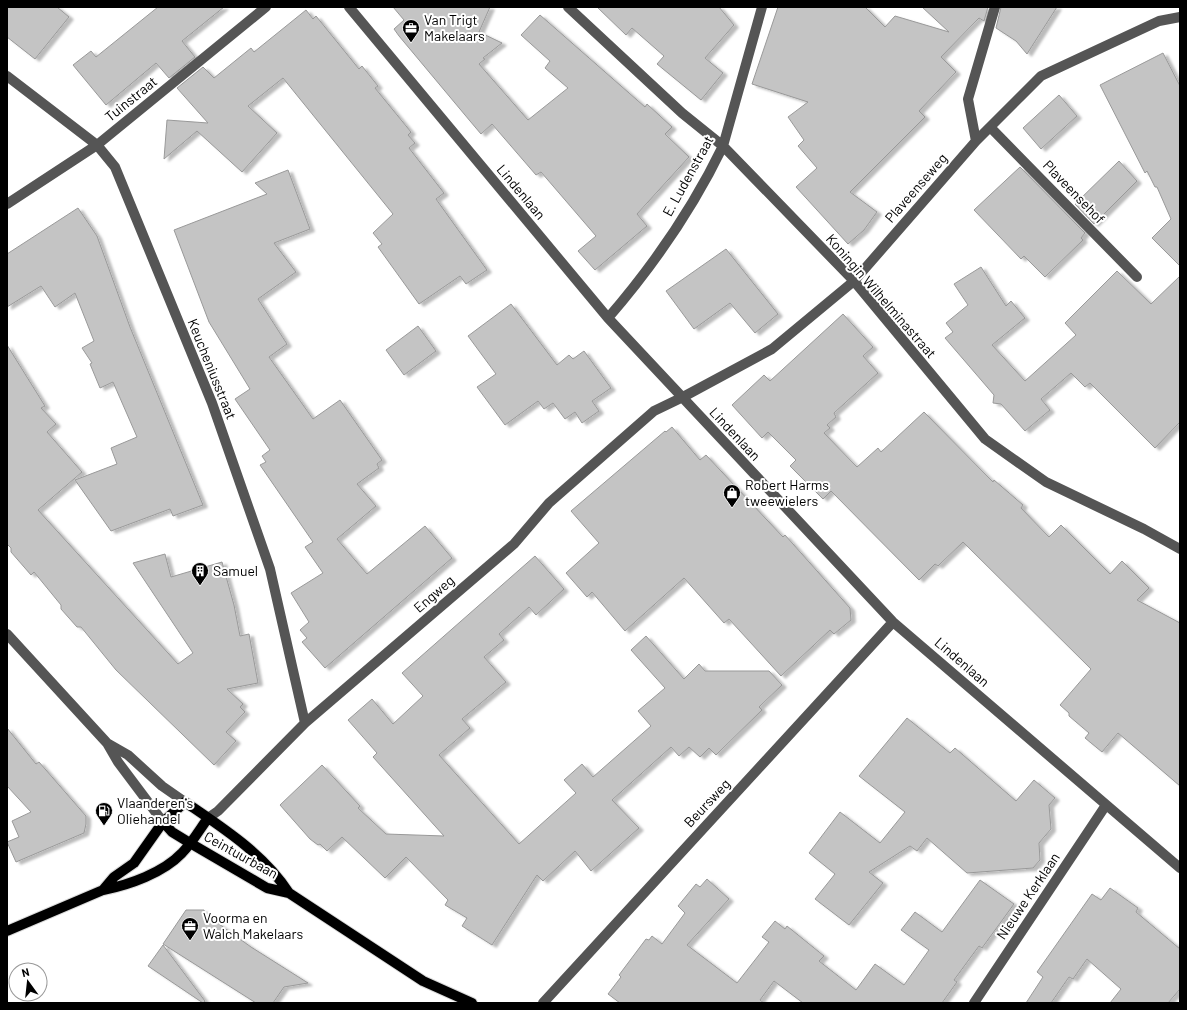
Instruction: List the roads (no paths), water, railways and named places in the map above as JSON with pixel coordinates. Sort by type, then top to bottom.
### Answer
[{"type":"main road","name":"Ceintuurbaan","points":[[185,802],[225,828],[278,876],[289,893]]},
{"type":"main road","points":[[103,890],[114,878],[134,863],[163,822],[185,802]]},
{"type":"main road","points":[[7,931],[103,890],[117,887],[157,871],[182,854],[208,818]]},
{"type":"main road","name":"Ceintuurbaan","points":[[163,822],[172,832],[267,888],[289,893],[423,981],[472,1003]]},
{"type":"street","name":"Tuinstraat","points":[[7,204],[97,146],[266,7]]},
{"type":"street","name":"Lindenlaan","points":[[350,7],[608,318],[893,622],[1180,868]]},
{"type":"street","name":"Koningin Wilhelminastraat","points":[[568,7],[682,113],[723,146],[854,281],[985,439],[1046,482],[1144,529],[1180,549]]},
{"type":"street","name":"E. Ludenstraat","points":[[608,318],[624,300],[676,227],[701,188],[723,146],[762,7]]},
{"type":"street","points":[[976,141],[968,99],[995,7]]},
{"type":"street","name":"Plaveenseweg","points":[[683,397],[772,348],[854,281],[976,141],[1041,76],[1159,21],[1180,17]]},
{"type":"street","name":"Keucheniusstraat","points":[[7,76],[97,146],[115,166],[212,403],[270,569],[305,724]]},
{"type":"street","name":"Plaveensehof","points":[[990,127],[1137,277]]},
{"type":"street","name":"Engweg","points":[[208,818],[218,811],[305,724],[514,544],[549,503],[654,411],[683,397]]},
{"type":"street","name":"Beursweg","points":[[543,1003],[893,622]]},
{"type":"street","name":"Ceintuurbaan","points":[[7,634],[107,744],[118,762],[163,822]]},
{"type":"street","name":"Ceintuurbaan","points":[[107,744],[128,755],[162,786],[185,802]]},
{"type":"street","name":"Nieuwe Kerklaan","points":[[974,1003],[1106,805]]},
{"type":"place","name":"Van Trigt Makelaars","points":[[411,43]]},
{"type":"place","name":"Robert Harms tweewielers","points":[[732,508]]},
{"type":"place","name":"Samuel","points":[[200,586]]},
{"type":"place","name":"Vlaanderen's Oliehandel","points":[[104,826]]},
{"type":"place","name":"Voorma en Walch Makelaars","points":[[190,941]]}]
